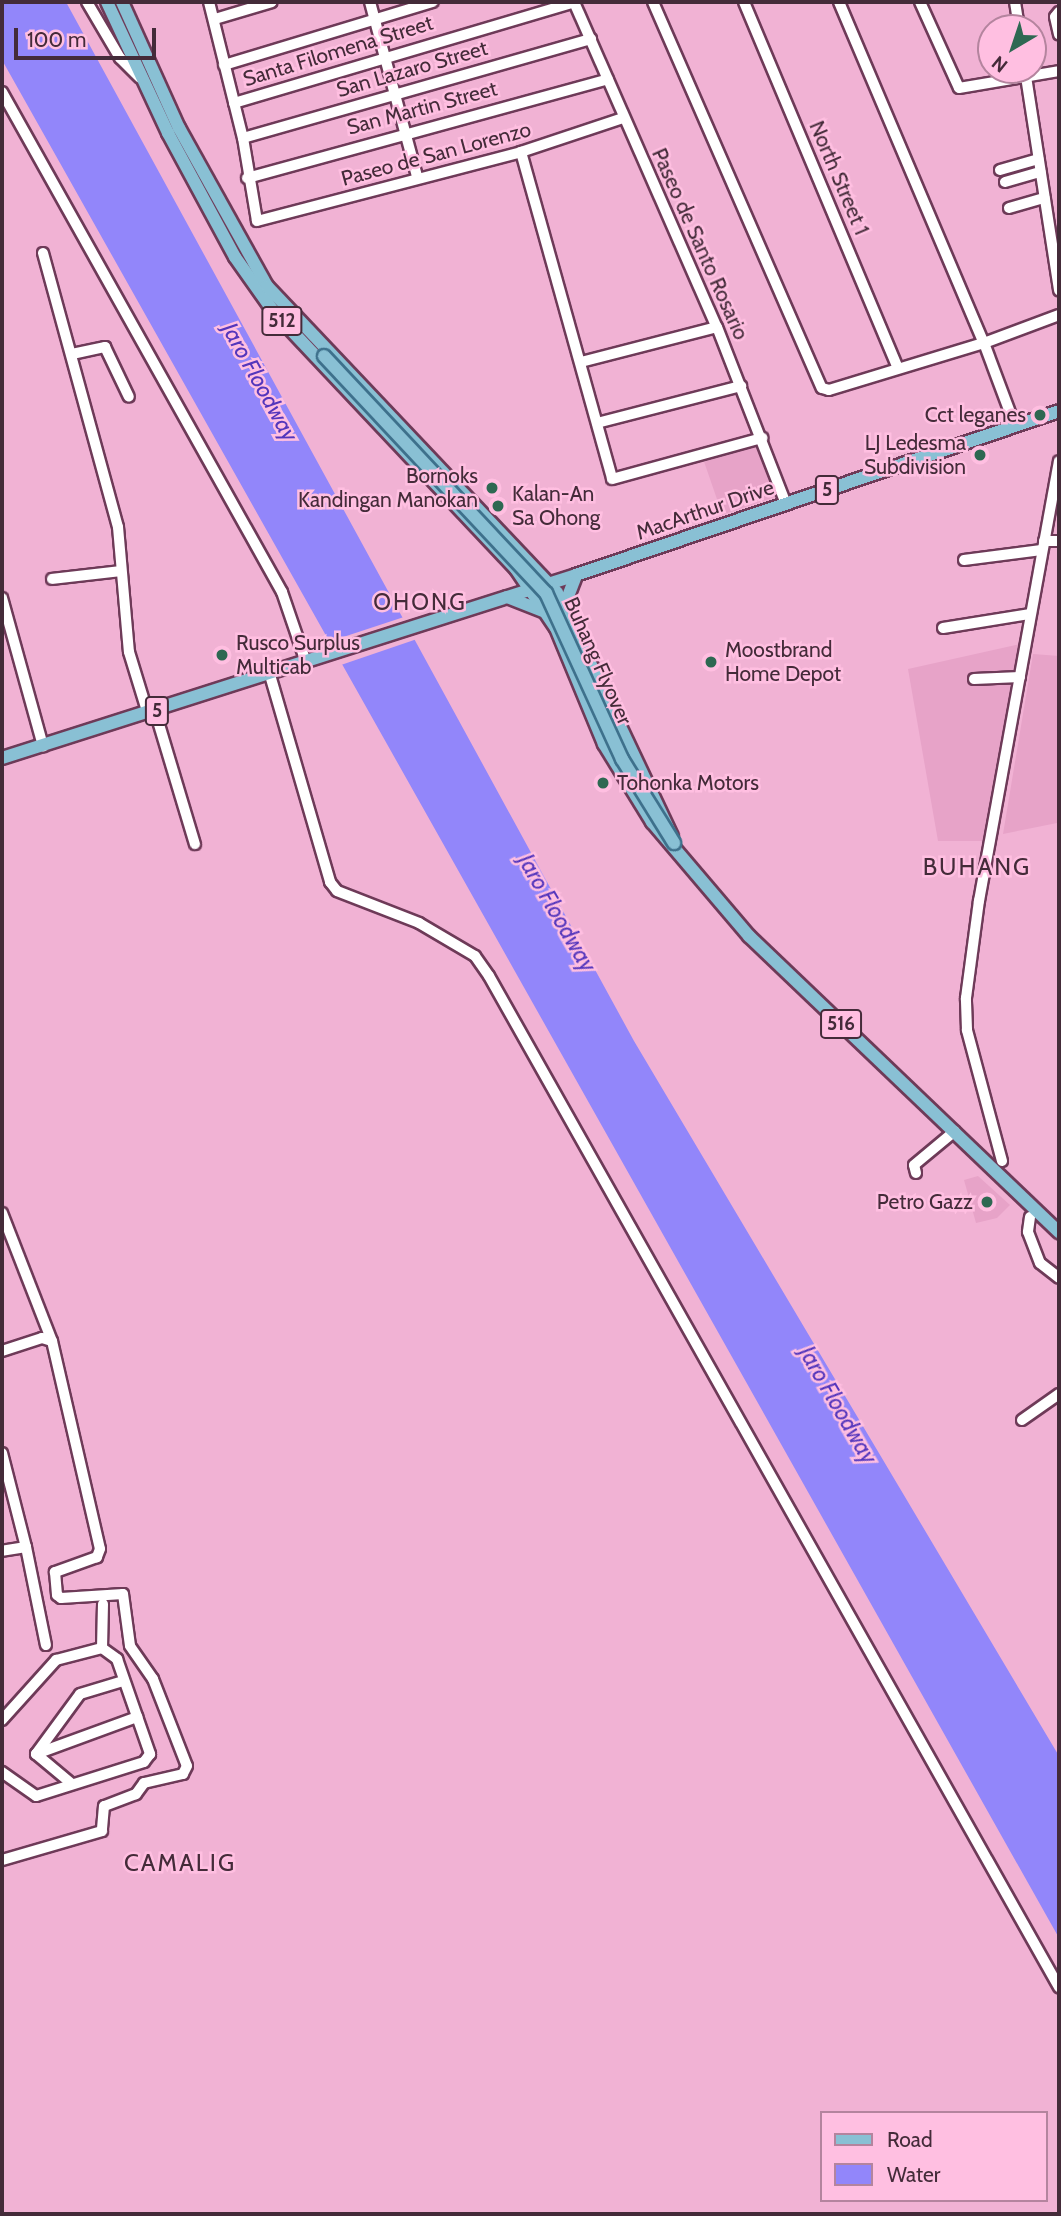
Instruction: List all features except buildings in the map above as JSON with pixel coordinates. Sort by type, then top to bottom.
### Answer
[{"type":"main road","name":"512","points":[[117,4],[140,79],[157,96]]},
{"type":"main road","name":"512","points":[[117,4],[157,96],[235,257],[259,293],[309,340],[549,583]]},
{"type":"main road","name":"512","points":[[309,340],[504,557],[529,589]]},
{"type":"main road","name":"Buhang Flyover","points":[[309,340],[546,593],[622,759],[674,843]]},
{"type":"main road","name":"MacArthur Drive","points":[[2,758],[152,713],[576,575],[1059,411]]},
{"type":"main road","points":[[504,557],[512,576],[503,598],[548,614]]},
{"type":"main road","points":[[529,560],[547,569],[576,575],[567,599],[569,615]]},
{"type":"main road","name":"516","points":[[549,583],[569,615],[624,741],[665,814],[674,843]]},
{"type":"main road","name":"516","points":[[529,589],[548,614],[619,772],[652,822],[674,843],[749,936],[1059,1232]]},
{"type":"main road","points":[[1002,1161],[1021,1193],[1030,1217]]},
{"type":"street","points":[[87,2],[120,58],[140,79]]},
{"type":"street","points":[[209,2],[243,138],[247,178]]},
{"type":"street","points":[[215,19],[272,2]]},
{"type":"street","points":[[370,2],[417,176]]},
{"type":"street","points":[[224,65],[433,2]]},
{"type":"street","name":"Paseo de Santo Rosario","points":[[574,2],[717,327],[786,503]]},
{"type":"street","name":"Santa Filomena Street","points":[[234,103],[574,2]]},
{"type":"street","points":[[653,2],[815,380],[829,390],[984,342],[1059,315]]},
{"type":"street","name":"North Street 1","points":[[744,2],[898,368]]},
{"type":"street","points":[[839,2],[984,342],[1015,426]]},
{"type":"street","points":[[920,2],[959,88],[977,84]]},
{"type":"street","points":[[1059,12],[1055,17],[1059,35]]},
{"type":"street","name":"San Lazaro Street","points":[[243,138],[591,38]]},
{"type":"street","name":"San Martin Street","points":[[247,178],[403,132],[608,79]]},
{"type":"street","points":[[1027,84],[1059,290]]},
{"type":"street","points":[[2,92],[282,592],[308,661]]},
{"type":"street","name":"Paseo de San Lorenzo","points":[[247,178],[257,221],[417,176],[521,152],[623,118]]},
{"type":"street","points":[[521,152],[615,481],[762,438]]},
{"type":"street","points":[[1000,170],[1038,159]]},
{"type":"street","points":[[1005,182],[1041,172]]},
{"type":"street","points":[[1009,208],[1045,198]]},
{"type":"street","points":[[43,253],[118,527],[129,652],[195,844]]},
{"type":"street","points":[[581,362],[717,327]]},
{"type":"street","points":[[72,354],[105,347],[129,397]]},
{"type":"street","points":[[597,423],[741,386]]},
{"type":"street","points":[[1002,1161],[965,1014],[979,901],[1029,614],[1059,461]]},
{"type":"street","points":[[964,560],[1059,541]]},
{"type":"street","points":[[52,579],[121,571]]},
{"type":"street","points":[[2,598],[43,746]]},
{"type":"street","points":[[943,628],[1029,614]]},
{"type":"street","points":[[270,675],[330,882],[337,891],[419,923],[475,956],[489,976],[1059,1987]]},
{"type":"street","points":[[974,679],[1020,677]]},
{"type":"street","points":[[916,1173],[914,1165],[955,1132]]},
{"type":"street","points":[[2,1213],[52,1341],[100,1549],[97,1557],[55,1572],[57,1595],[61,1598],[123,1594],[130,1646],[153,1679],[187,1766],[183,1774],[144,1783],[136,1794],[104,1806],[102,1831],[2,1860]]},
{"type":"street","points":[[1030,1217],[1028,1231],[1040,1263],[1059,1278]]},
{"type":"street","points":[[2,1351],[42,1338],[52,1341]]},
{"type":"street","points":[[1022,1420],[1059,1394]]},
{"type":"street","points":[[2,1453],[26,1547],[46,1644]]},
{"type":"street","points":[[2,1551],[26,1547]]},
{"type":"street","points":[[102,1648],[103,1604]]},
{"type":"street","points":[[2,1772],[31,1797],[144,1762],[150,1754],[117,1659],[102,1648]]},
{"type":"street","points":[[2,1720],[56,1660],[102,1648]]},
{"type":"street","points":[[36,1754],[80,1694],[123,1681]]},
{"type":"street","points":[[36,1754],[137,1717]]},
{"type":"street","points":[[36,1754],[72,1784]]},
{"type":"shaded area","points":[[759,443],[777,496],[722,515],[704,462]]},
{"type":"shaded area","points":[[1020,644],[986,841],[938,841],[908,669]]},
{"type":"shaded area","points":[[1033,654],[1059,656],[1059,832],[1057,823],[1003,834]]},
{"type":"shaded area","points":[[978,1176],[1010,1205],[997,1218],[976,1223],[964,1180]]},
{"type":"water","name":"Jaro Floodway","points":[[2,2],[66,2],[634,1041],[1059,1756],[1059,1938],[2,60]]},
{"type":"pier","points":[[407,616],[420,638],[338,666],[325,643]]},
{"type":"place","name":"Cct leganes","points":[[1040,415]]},
{"type":"place","name":"LJ Ledesma Subdivision","points":[[980,455]]},
{"type":"place","name":"Bornoks Kandingan Manokan","points":[[492,488]]},
{"type":"place","name":"Kalan-An Sa Ohong","points":[[498,506]]},
{"type":"place","name":"Rusco Surplus Multicab","points":[[222,655]]},
{"type":"place","name":"Moostbrand Home Depot","points":[[711,662]]},
{"type":"place","name":"Tohonka Motors","points":[[603,783]]},
{"type":"place","name":"Petro Gazz","points":[[987,1202]]},
{"type":"district","name":"OHONG","points":[[420,602]]},
{"type":"district","name":"BUHANG","points":[[977,867]]},
{"type":"district","name":"CAMALIG","points":[[180,1863]]}]
